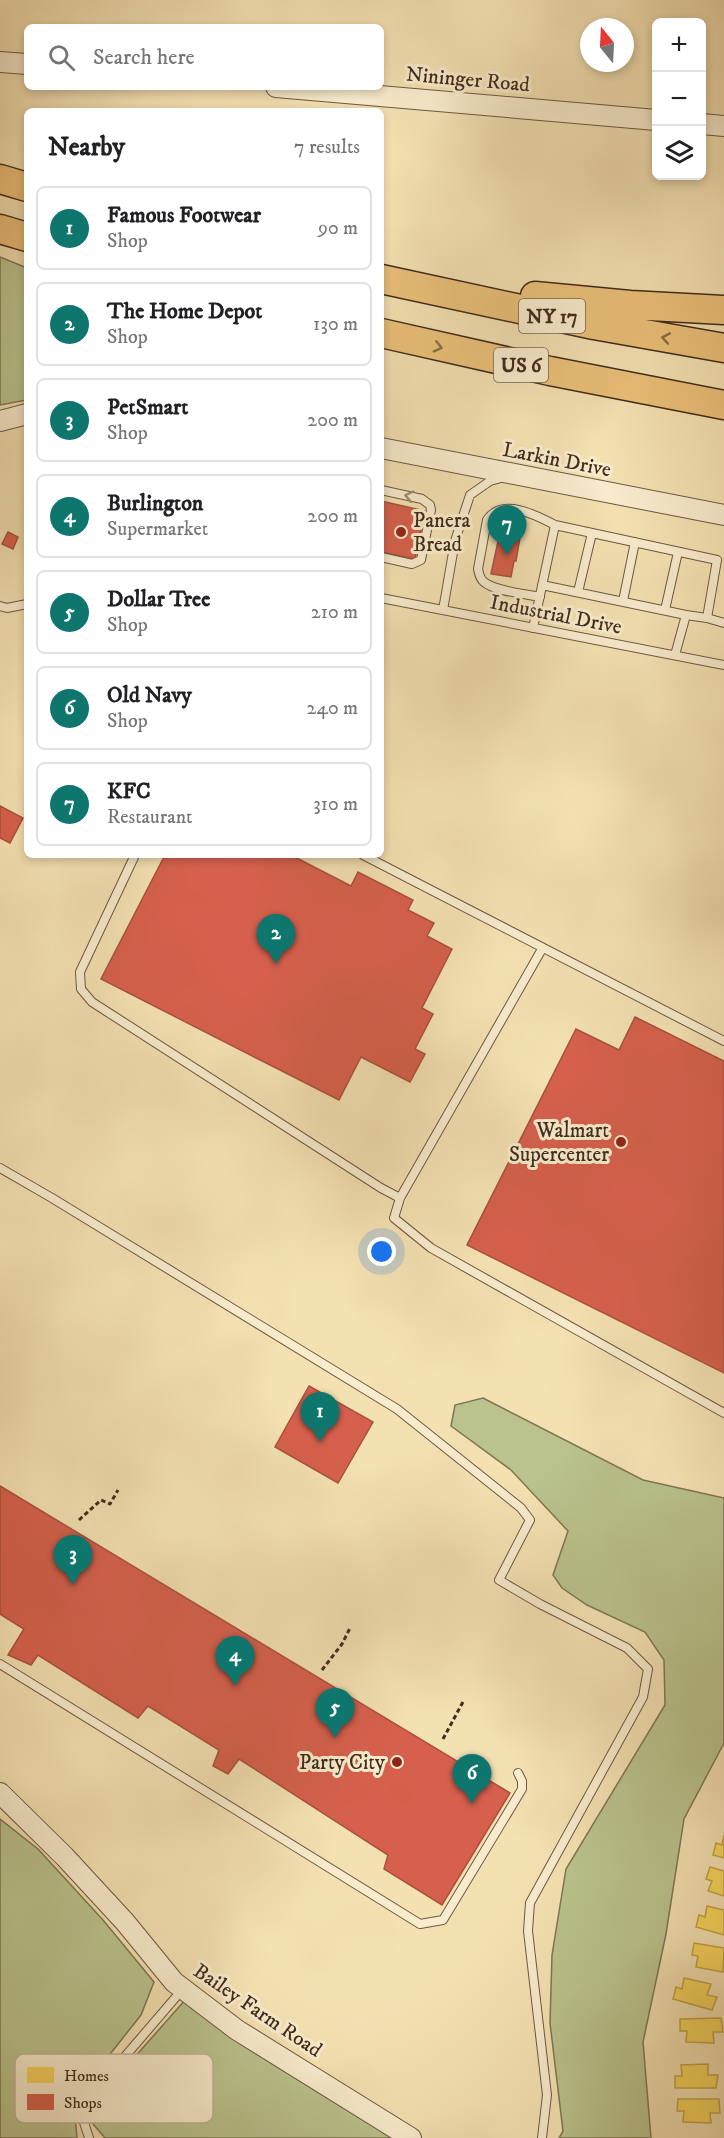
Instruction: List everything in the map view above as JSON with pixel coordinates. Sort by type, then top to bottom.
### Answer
[{"type":"highway","points":[[0,179],[24,186]]},
{"type":"highway","points":[[0,229],[24,236]]},
{"type":"highway","points":[[384,275],[564,299],[724,310]]},
{"type":"highway","name":"NY 17","points":[[384,280],[562,318],[724,348]]},
{"type":"highway","name":"US 6","points":[[384,334],[539,369],[724,405]]},
{"type":"street","points":[[0,62],[24,64]]},
{"type":"street","name":"Nininger Road","points":[[311,90],[652,120]]},
{"type":"street","points":[[706,124],[724,126]]},
{"type":"street","points":[[0,421],[24,415]]},
{"type":"street","name":"Larkin Drive","points":[[384,449],[724,515]]},
{"type":"street","name":"Bailey Farm Road","points":[[0,1793],[65,1857],[125,1922],[174,1982],[237,2030],[411,2138]]},
{"type":"lane","points":[[443,610],[455,541],[470,495],[490,480],[515,475]]},
{"type":"lane","points":[[384,491],[422,499],[430,505],[431,510],[421,560],[412,564],[384,558]]},
{"type":"lane","points":[[540,597],[492,586],[479,576],[478,570],[487,520],[504,508],[537,516],[555,525],[717,560],[707,618]]},
{"type":"lane","points":[[533,628],[555,525]]},
{"type":"lane","points":[[578,592],[592,533]]},
{"type":"lane","points":[[622,601],[635,542]]},
{"type":"lane","points":[[665,610],[678,552]]},
{"type":"lane","points":[[542,585],[724,623]]},
{"type":"lane","name":"Industrial Drive","points":[[384,599],[724,664]]},
{"type":"lane","points":[[0,606],[7,608],[24,605]]},
{"type":"lane","points":[[675,655],[686,615]]},
{"type":"lane","points":[[134,858],[80,972],[81,989],[92,1002],[400,1198]]},
{"type":"lane","points":[[369,858],[724,1041]]},
{"type":"lane","points":[[542,949],[400,1198],[393,1218],[431,1248],[724,1413]]},
{"type":"lane","points":[[0,1168],[397,1409],[521,1508],[530,1520],[499,1580],[540,1604],[627,1648],[648,1669],[643,1697],[530,1903],[528,1931],[547,2095],[542,2138]]},
{"type":"lane","points":[[0,1664],[420,1924],[443,1920],[522,1789],[522,1781],[518,1773]]},
{"type":"lane","points":[[127,2054],[183,1989]]},
{"type":"lane","points":[[84,2123],[89,2138]]},
{"type":"path","points":[[79,1520],[101,1500],[110,1504],[118,1490]]},
{"type":"path","points":[[322,1670],[342,1644],[350,1628]]},
{"type":"path","points":[[443,1739],[464,1700]]},
{"type":"green space","points":[[0,257],[24,267],[24,401],[0,405]]},
{"type":"green space","points":[[483,1398],[643,1480],[724,1498],[724,1743],[684,1819],[666,1934],[643,2042],[651,2138],[559,2138],[563,2131],[550,2023],[552,1955],[566,1869],[665,1705],[664,1660],[645,1632],[587,1605],[562,1588],[553,1575],[568,1531],[511,1470],[451,1426],[455,1405]]},
{"type":"green space","points":[[0,1819],[38,1849],[103,1920],[154,1982],[141,2015],[110,2054],[15,2054],[15,2123],[76,2123],[77,2138],[0,2138]]},
{"type":"green space","points":[[186,1999],[392,2138],[105,2138],[93,2123],[213,2123],[213,2054],[137,2054]]},
{"type":"building: Homes","points":[[724,1835],[724,1858],[713,1855],[716,1843],[722,1845]]},
{"type":"building: Homes","points":[[710,1867],[724,1871],[724,1896],[708,1891],[712,1881],[706,1879]]},
{"type":"building: Homes","points":[[707,1906],[724,1910],[724,1935],[696,1927],[699,1915],[705,1917]]},
{"type":"building: Homes","points":[[694,1943],[724,1948],[723,1972],[696,1967],[698,1956],[692,1955]]},
{"type":"building: Homes","points":[[684,1978],[711,1984],[707,1995],[717,1997],[712,2010],[673,1999],[676,1987],[682,1989]]},
{"type":"building: Homes","points":[[721,2018],[723,2032],[713,2032],[714,2043],[686,2042],[687,2031],[680,2031],[680,2019]]},
{"type":"building: Homes","points":[[708,2064],[708,2075],[718,2075],[716,2088],[675,2088],[675,2076],[682,2076],[681,2065]]},
{"type":"building: Homes","points":[[678,2099],[719,2099],[720,2113],[710,2113],[711,2123],[683,2122],[684,2111],[677,2111]]},
{"type":"building: Shops","name":"Panera Bread","points":[[384,502],[425,511],[415,559],[384,553]]},
{"type":"building: Shops","points":[[502,523],[522,526],[511,577],[491,574]]},
{"type":"building: Shops","points":[[8,532],[18,537],[13,549],[2,544]]},
{"type":"building: Shops","points":[[0,806],[23,818],[10,843],[0,838]]},
{"type":"building: Shops","points":[[163,858],[297,858],[351,886],[358,872],[413,900],[408,910],[434,923],[427,936],[452,949],[422,1008],[433,1014],[415,1049],[425,1054],[410,1082],[361,1057],[339,1100],[101,979]]},
{"type":"building: Shops","name":"Walmart Supercenter","points":[[635,1017],[724,1061],[724,1373],[467,1245],[576,1029],[619,1050]]},
{"type":"building: Shops","points":[[309,1386],[373,1422],[338,1483],[275,1447]]},
{"type":"building: Shops","points":[[0,1486],[510,1793],[442,1905],[384,1869],[388,1855],[239,1759],[228,1774],[213,1766],[219,1750],[148,1706],[138,1718],[38,1655],[31,1665],[8,1655],[24,1629],[0,1614]]},
{"type":"place","name":"Panera Bread","points":[[401,532]]},
{"type":"place","name":"KFC","points":[[507,555]]},
{"type":"place","name":"The Home Depot","points":[[276,964]]},
{"type":"place","name":"Walmart Supercenter","points":[[621,1142]]},
{"type":"place","name":"Famous Footwear","points":[[320,1442]]},
{"type":"place","name":"PetSmart","points":[[73,1585]]},
{"type":"place","name":"Burlington","points":[[235,1686]]},
{"type":"place","name":"Dollar Tree","points":[[335,1738]]},
{"type":"place","name":"Party City","points":[[397,1762]]},
{"type":"place","name":"Old Navy","points":[[472,1804]]}]
